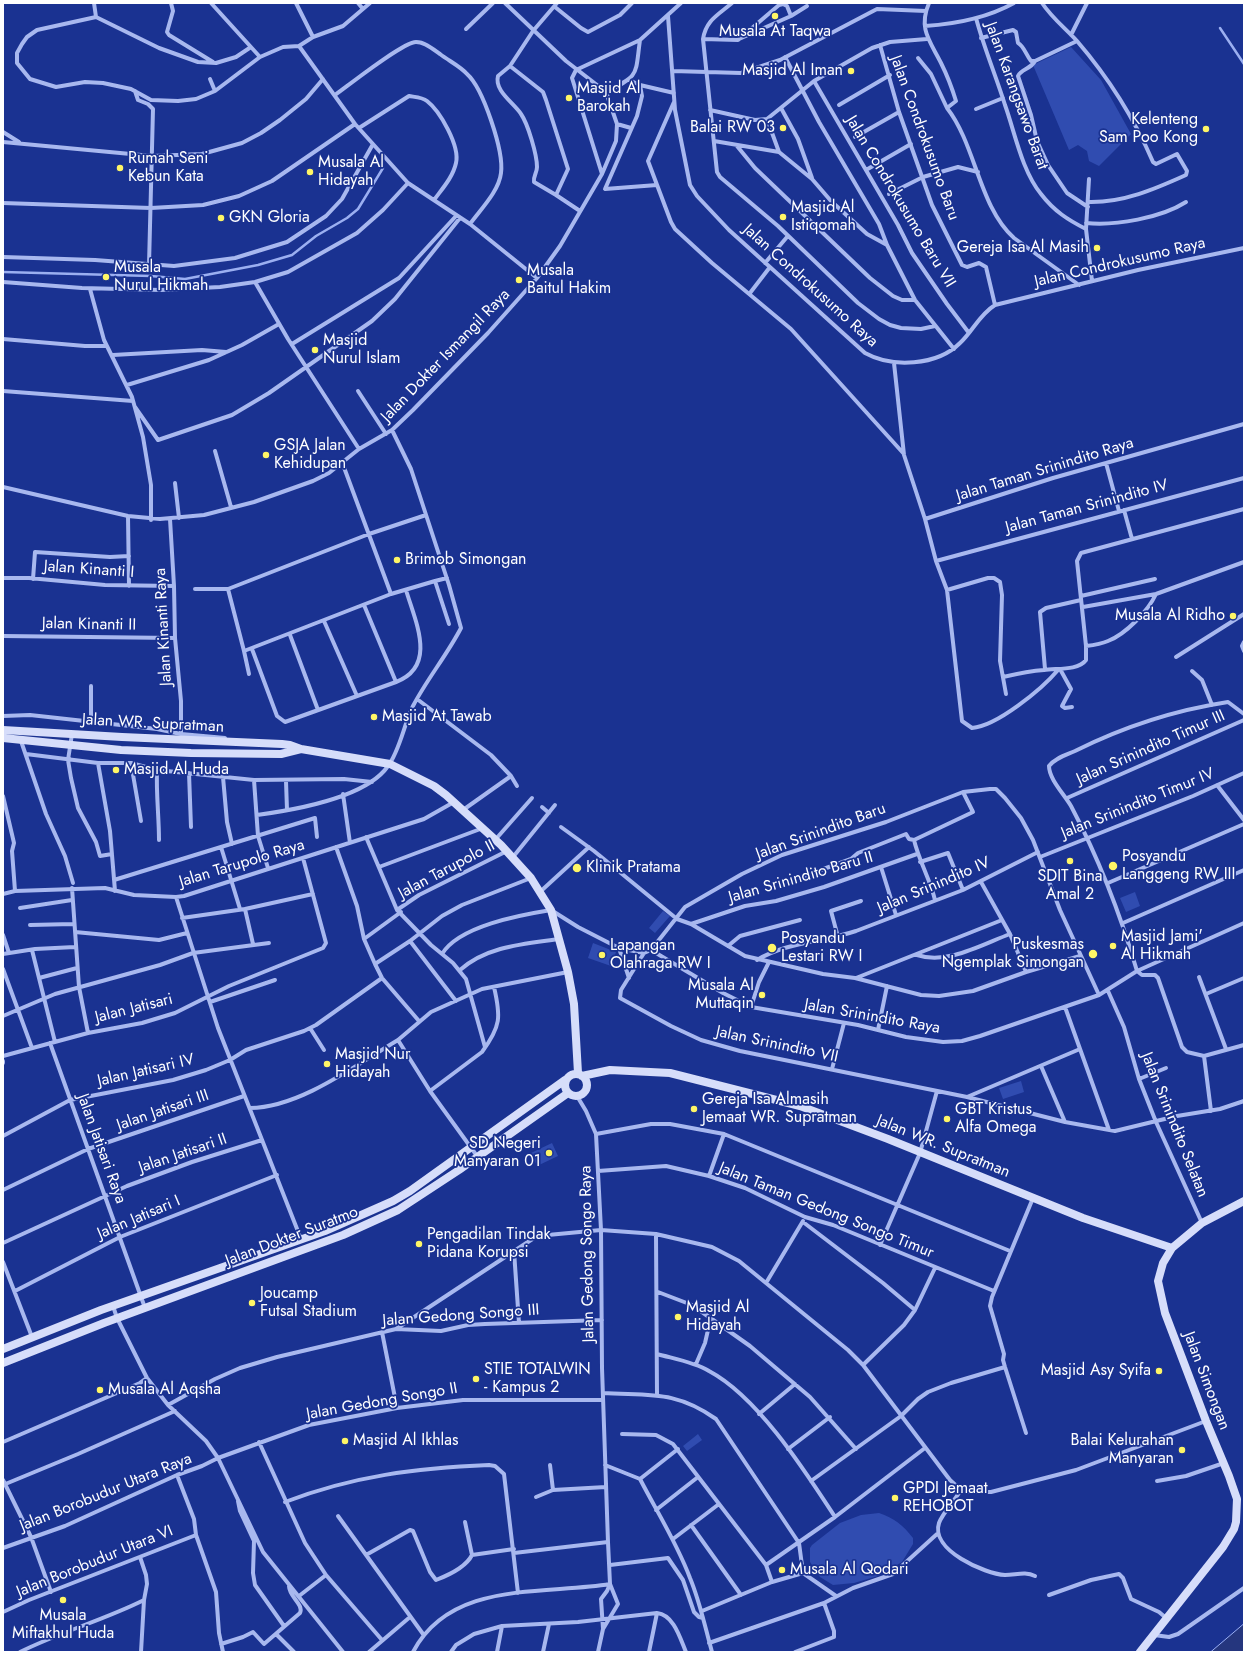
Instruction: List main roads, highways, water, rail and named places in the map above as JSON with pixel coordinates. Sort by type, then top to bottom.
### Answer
[{"type":"main road","name":"Jalan WR. Supratman","points":[[3,730],[282,744],[290,745],[301,750],[390,764],[434,786],[454,802],[513,857],[532,878],[541,891],[550,910],[568,972],[574,1004],[580,1074],[610,1070],[670,1073],[800,1106],[1083,1218],[1172,1248]]},
{"type":"main road","name":"Jalan WR. Supratman","points":[[3,738],[71,745],[191,753],[281,754],[301,750]]},
{"type":"main road","points":[[580,1074],[587,1083],[586,1089],[582,1094],[576,1096],[568,1093],[565,1089],[565,1080],[568,1076],[580,1074]]},
{"type":"main road","name":"Jalan Dokter Suratmo","points":[[3,1349],[113,1305],[301,1240],[394,1201],[471,1148],[565,1080]]},
{"type":"main road","name":"Jalan Dokter Suratmo","points":[[3,1363],[117,1318],[343,1235],[398,1210],[568,1093]]},
{"type":"main road","points":[[394,1201],[398,1210]]},
{"type":"main road","name":"Jalan Simongan","points":[[1140,1652],[1165,1617],[1218,1553],[1234,1529],[1238,1512],[1237,1499],[1224,1463],[1206,1421],[1165,1313],[1159,1290],[1158,1280],[1160,1271],[1172,1248],[1202,1223],[1244,1201]]},
{"type":"waterway","points":[[1220,28],[1244,64]]},
{"type":"waterway","points":[[3,272],[151,276],[185,279],[258,265],[292,255],[316,236],[347,218],[358,209],[383,168]]},
{"type":"place","name":"Musala At Taqwa","points":[[775,16]]},
{"type":"place","name":"Masjid Al Iman","points":[[851,71]]},
{"type":"place","name":"Masjid Al Barokah","points":[[569,98]]},
{"type":"place","name":"Balai RW 03","points":[[783,128]]},
{"type":"place","name":"Kelenteng Sam Poo Kong","points":[[1206,129]]},
{"type":"place","name":"Rumah Seni Kebun Kata","points":[[120,168]]},
{"type":"place","name":"Musala Al Hidayah","points":[[310,172]]},
{"type":"place","name":"Masjid Al Istiqomah","points":[[783,217]]},
{"type":"place","name":"GKN Gloria","points":[[221,218]]},
{"type":"place","name":"Gereja Isa Al Masih","points":[[1097,248]]},
{"type":"place","name":"Musala Nurul Hikmah","points":[[106,277]]},
{"type":"place","name":"Musala Baitul Hakim","points":[[519,280]]},
{"type":"place","name":"Masjid Nurul Islam","points":[[315,350]]},
{"type":"place","name":"GSJA Jalan Kehidupan","points":[[266,455]]},
{"type":"place","name":"Brimob Simongan","points":[[397,560]]},
{"type":"place","name":"Musala Al Ridho","points":[[1233,616]]},
{"type":"place","name":"Masjid At Tawab","points":[[374,717]]},
{"type":"place","name":"Masjid Al Huda","points":[[116,770]]},
{"type":"place","name":"SDIT Bina Amal 2","points":[[1070,861]]},
{"type":"place","name":"Posyandu Langgeng RW III","points":[[1113,866]]},
{"type":"place","name":"Klinik Pratama","points":[[577,868]]},
{"type":"place","name":"Masjid Jami' Al Hikmah","points":[[1113,946]]},
{"type":"place","name":"Posyandu Lestari RW I","points":[[772,948]]},
{"type":"place","name":"Puskesmas Ngemplak Simongan","points":[[1093,954]]},
{"type":"place","name":"Lapangan Olahraga RW I","points":[[602,955]]},
{"type":"place","name":"Musala Al Muttaqin","points":[[762,995]]},
{"type":"place","name":"Masjid Nur Hidayah","points":[[327,1064]]},
{"type":"place","name":"Gereja Isa Almasih Jemaat WR. Supratman","points":[[694,1109]]},
{"type":"place","name":"GBT Kristus Alfa Omega","points":[[947,1119]]},
{"type":"place","name":"SD Negeri Manyaran 01","points":[[549,1153]]},
{"type":"place","name":"Pengadilan Tindak Pidana Korupsi","points":[[419,1244]]},
{"type":"place","name":"Joucamp Futsal Stadium","points":[[252,1303]]},
{"type":"place","name":"Masjid Al Hidayah","points":[[678,1317]]},
{"type":"place","name":"Masjid Asy Syifa","points":[[1159,1371]]},
{"type":"place","name":"STIE TOTALWIN - Kampus 2","points":[[476,1379]]},
{"type":"place","name":"Musala Al Aqsha","points":[[100,1390]]},
{"type":"place","name":"Masjid Al Ikhlas","points":[[345,1441]]},
{"type":"place","name":"Balai Kelurahan Manyaran","points":[[1182,1450]]},
{"type":"place","name":"GPDI Jemaat REHOBOT","points":[[895,1498]]},
{"type":"place","name":"Musala Al Qodari","points":[[782,1570]]},
{"type":"place","name":"Musala Miftakhul Huda","points":[[63,1600]]}]
